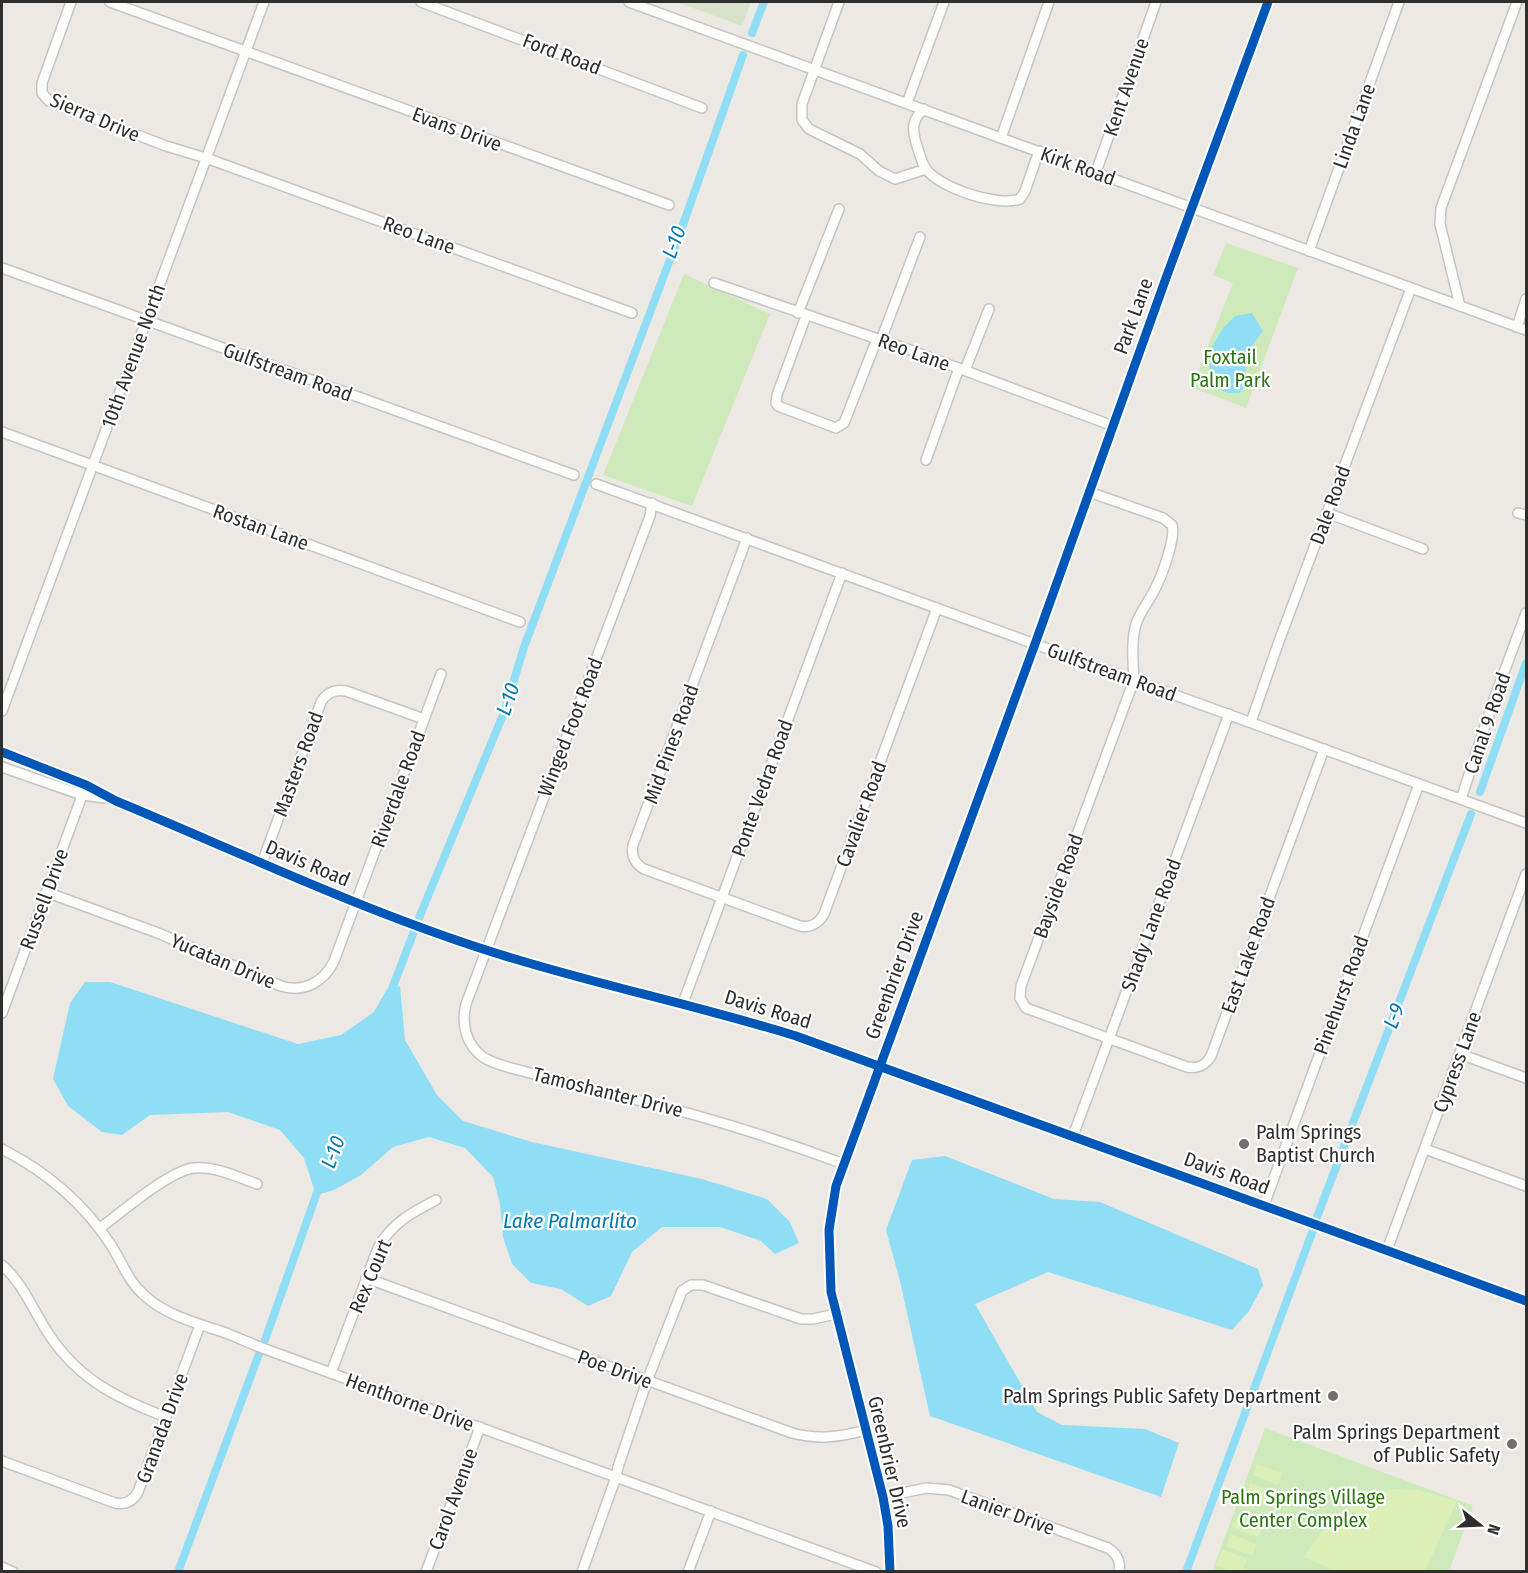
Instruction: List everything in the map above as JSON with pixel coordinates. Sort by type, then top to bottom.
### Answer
[{"type":"street","name":"Sierra Drive","points":[[71,2],[42,83],[41,88],[45,98],[166,146],[206,158]]},
{"type":"street","points":[[110,2],[246,51]]},
{"type":"street","name":"10th Avenue North","points":[[2,711],[264,2]]},
{"type":"street","name":"Ford Road","points":[[421,2],[702,108]]},
{"type":"street","name":"Kirk Road","points":[[628,2],[1527,330]]},
{"type":"street","points":[[839,2],[801,110],[802,120],[809,129],[860,154],[879,171],[895,179],[926,169]]},
{"type":"street","points":[[907,103],[944,2]]},
{"type":"street","points":[[1001,138],[1049,2]]},
{"type":"street","name":"Kent Avenue","points":[[1096,172],[1156,2]]},
{"type":"street","name":"Park Lane","points":[[1035,644],[1192,208],[1269,2]]},
{"type":"street","name":"Linda Lane","points":[[1310,251],[1399,2]]},
{"type":"street","points":[[1460,306],[1440,224],[1441,208],[1517,2]]},
{"type":"street","name":"Evans Drive","points":[[246,51],[669,205]]},
{"type":"street","points":[[924,110],[916,118],[913,128],[926,169],[941,182],[955,188],[993,200],[1007,202],[1020,199],[1040,151]]},
{"type":"street","name":"Reo Lane","points":[[206,158],[632,313]]},
{"type":"street","points":[[839,209],[802,315],[776,403],[778,406],[836,428],[844,423],[920,237]]},
{"type":"street","name":"Gulfstream Road","points":[[2,268],[574,475]]},
{"type":"street","name":"Reo Lane","points":[[714,283],[802,315],[879,339],[1113,426]]},
{"type":"street","name":"Dale Road","points":[[1251,722],[1411,288]]},
{"type":"street","points":[[1517,327],[1527,299]]},
{"type":"street","points":[[926,460],[962,369],[989,309]]},
{"type":"street","name":"Rostan Lane","points":[[2,432],[520,622]]},
{"type":"street","name":"Gulfstream Road","points":[[596,483],[1527,823]]},
{"type":"street","points":[[1089,492],[1163,518],[1168,521],[1173,530],[1174,536],[1158,583],[1144,605],[1136,626],[1132,649],[1134,680]]},
{"type":"street","name":"Winged Foot Road","points":[[486,950],[650,516],[652,503]]},
{"type":"street","points":[[1327,513],[1423,549]]},
{"type":"street","name":"Mid Pines Road","points":[[722,898],[644,869],[635,862],[632,850],[747,538]]},
{"type":"street","name":"Ponte Vedra Road","points":[[683,1003],[842,573]]},
{"type":"street","name":"Cavalier Road","points":[[722,898],[800,926],[811,926],[821,920],[937,608]]},
{"type":"street","name":"Canal 9 Road","points":[[1461,799],[1493,702],[1527,613]]},
{"type":"street","name":"Greenbrier Drive","points":[[890,1572],[888,1526],[883,1497],[836,1314],[829,1269],[829,1230],[843,1164],[1035,644]]},
{"type":"street","name":"Riverdale Road","points":[[356,903],[441,674]]},
{"type":"street","name":"Bayside Road","points":[[1109,1039],[1031,1011],[1022,1003],[1019,992],[1134,680]]},
{"type":"street","name":"Masters Road","points":[[262,863],[321,702],[329,693],[334,690],[346,691],[424,719]]},
{"type":"street","name":"Shady Lane Road","points":[[1073,1136],[1229,714]]},
{"type":"street","name":"East Lake Road","points":[[1109,1039],[1187,1067],[1198,1068],[1208,1061],[1324,749]]},
{"type":"street","name":"Davis Road","points":[[2,752],[86,785],[116,801],[409,924],[576,977],[683,1003],[796,1036],[1527,1301]]},
{"type":"street","name":"Davis Road","points":[[2,767],[82,795],[116,801]]},
{"type":"street","name":"Pinehurst Road","points":[[1264,1205],[1419,784]]},
{"type":"street","name":"Russell Drive","points":[[2,1013],[86,785]]},
{"type":"street","name":"Cypress Lane","points":[[1387,1250],[1527,874]]},
{"type":"street","name":"Yucatan Drive","points":[[46,892],[158,933],[281,986],[291,988],[312,985],[329,971],[356,903]]},
{"type":"street","name":"Tamoshanter Drive","points":[[486,950],[466,1004],[464,1021],[470,1043],[486,1059],[570,1084],[731,1125],[843,1164]]},
{"type":"street","points":[[1460,1054],[1527,1078]]},
{"type":"street","name":"Henthorne Drive","points":[[2,1149],[40,1170],[72,1197],[100,1228],[129,1277],[144,1296],[165,1310],[200,1325],[876,1572]]},
{"type":"street","points":[[1425,1149],[1527,1186]]},
{"type":"street","points":[[100,1228],[184,1170],[206,1168],[257,1184]]},
{"type":"street","name":"Rex Court","points":[[331,1373],[378,1248],[391,1229],[409,1214],[435,1200]]},
{"type":"street","points":[[2,1265],[24,1291],[53,1341],[78,1369],[117,1397],[166,1417]]},
{"type":"street","name":"Poe Drive","points":[[366,1278],[804,1436],[829,1438],[866,1430]]},
{"type":"street","points":[[582,1572],[647,1381],[679,1296],[686,1287],[703,1286],[795,1318],[813,1319],[836,1314]]},
{"type":"street","name":"Granada Drive","points":[[2,1461],[115,1503],[127,1503],[132,1500],[138,1491],[200,1325]]},
{"type":"street","name":"Carol Avenue","points":[[426,1572],[480,1427]]},
{"type":"street","name":"Lanier Drive","points":[[883,1497],[926,1488],[949,1490],[1108,1548],[1117,1556],[1119,1569]]},
{"type":"street","points":[[688,1572],[711,1511]]},
{"type":"street","points":[[2,1568],[13,1572]]},
{"type":"green space","points":[[677,2],[751,2],[742,26]]},
{"type":"green space","name":"Foxtail Palm Park","points":[[1226,243],[1298,268],[1246,408],[1192,387],[1233,283],[1213,275]]},
{"type":"green space","points":[[684,274],[770,314],[692,506],[603,475]]},
{"type":"green space","name":"Palm Springs Village Center Complex","points":[[1265,1428],[1473,1506],[1449,1571],[1212,1572]]},
{"type":"green space","points":[[1257,1464],[1282,1473],[1278,1485],[1253,1475]]},
{"type":"green space","points":[[1250,1483],[1276,1492],[1271,1504],[1246,1494]]},
{"type":"green space","points":[[1395,1489],[1419,1490],[1457,1501],[1425,1571],[1336,1571],[1304,1557],[1322,1531],[1341,1512],[1364,1498]]},
{"type":"green space","points":[[1238,1516],[1263,1526],[1259,1537],[1233,1528]]},
{"type":"green space","points":[[1231,1534],[1256,1544],[1252,1556],[1226,1546]]},
{"type":"green space","points":[[1222,1549],[1247,1559],[1242,1571],[1232,1571],[1216,1565]]},
{"type":"water","points":[[1252,313],[1263,331],[1248,356],[1246,385],[1239,393],[1228,393],[1214,387],[1209,373],[1211,348],[1223,328],[1235,316]]},
{"type":"water","name":"Lake Palmarlito","points":[[85,982],[110,982],[298,1044],[341,1035],[374,1012],[387,989],[400,986],[405,1040],[437,1095],[463,1121],[532,1142],[702,1179],[767,1199],[790,1222],[799,1243],[775,1254],[761,1241],[720,1227],[662,1227],[632,1252],[611,1296],[588,1306],[561,1289],[531,1283],[512,1264],[503,1237],[500,1204],[493,1177],[465,1148],[429,1137],[393,1147],[361,1175],[334,1190],[316,1195],[304,1158],[280,1130],[228,1112],[150,1115],[122,1135],[102,1132],[68,1106],[53,1079],[70,1003]]},
{"type":"water","points":[[945,1156],[1054,1199],[1100,1202],[1258,1269],[1263,1285],[1249,1311],[1232,1330],[1048,1272],[975,1304],[1037,1412],[1062,1425],[1145,1429],[1179,1443],[1161,1497],[930,1416],[900,1281],[886,1230],[912,1160]]},
{"type":"waterway","name":"L-10","points":[[752,33],[764,2]]},
{"type":"waterway","name":"L-10","points":[[389,997],[421,913],[505,710],[524,647],[680,233],[743,55]]},
{"type":"waterway","name":"L-9","points":[[1480,792],[1526,663]]},
{"type":"waterway","name":"L-9","points":[[1317,1217],[1471,814]]},
{"type":"waterway","name":"L-10","points":[[265,1340],[319,1187]]},
{"type":"waterway","name":"L-9","points":[[1186,1572],[1313,1230]]},
{"type":"waterway","name":"L-10","points":[[178,1572],[259,1354]]},
{"type":"cycle path","points":[[890,1572],[888,1526],[883,1497],[831,1292],[829,1230],[836,1186],[1268,2]]},
{"type":"cycle path","points":[[2,752],[86,785],[116,801],[300,879],[439,934],[524,962],[796,1036],[1526,1301]]},
{"type":"place","name":"Palm Springs Baptist Church","points":[[1244,1144]]},
{"type":"place","name":"Palm Springs Public Safety Department","points":[[1333,1396]]},
{"type":"place","name":"Palm Springs Department of Public Safety","points":[[1512,1444]]}]
